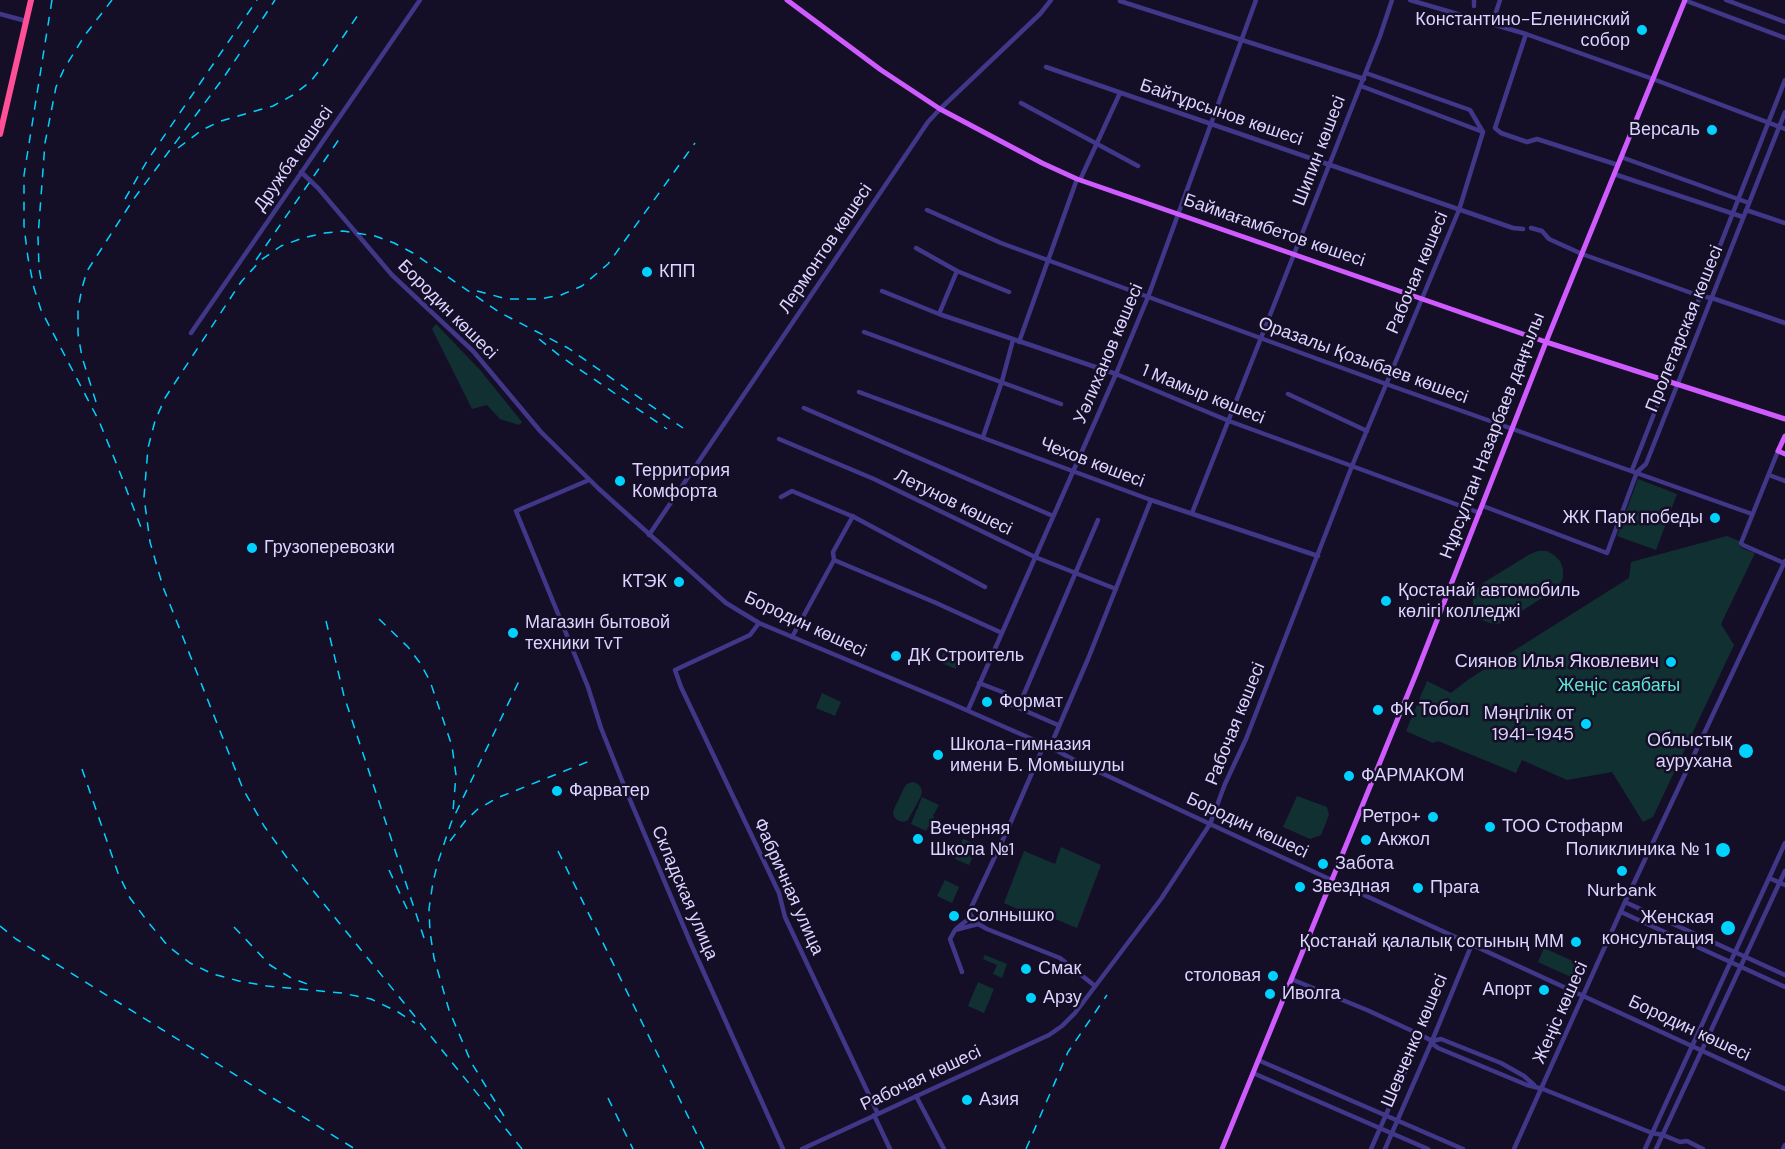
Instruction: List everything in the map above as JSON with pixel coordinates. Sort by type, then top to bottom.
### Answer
[{"type":"highway","points":[[0,134],[31,0]]},
{"type":"main road","name":"Баймағамбетов көшесі","points":[[787,0],[881,70],[940,109],[1042,163],[1079,179],[1546,342],[1785,419]]},
{"type":"main road","name":"Нұрсұлтан Назарбаев даңғылы","points":[[1222,1149],[1483,506],[1546,342],[1684,0]]},
{"type":"main road","points":[[1785,436],[1779,451],[1785,454]]},
{"type":"street","name":"Дружба көшесі","points":[[192,333],[420,0]]},
{"type":"street","name":"Лермонтов көшесі","points":[[649,535],[923,130],[940,109],[1022,32],[1051,0]]},
{"type":"street","name":"Уәлиханов көшесі","points":[[968,710],[1148,297],[1256,0]]},
{"type":"street","name":"Шипин көшесі","points":[[1192,513],[1365,76],[1392,0]]},
{"type":"street","points":[[1410,0],[1526,34],[1782,128]]},
{"type":"street","points":[[1492,24],[1500,0]]},
{"type":"street","points":[[1684,0],[1785,38]]},
{"type":"street","points":[[1726,0],[1785,22]]},
{"type":"street","points":[[1120,1],[1470,110],[1489,130]]},
{"type":"street","points":[[0,14],[26,21]]},
{"type":"street","name":"Рабочая көшесі","points":[[802,1149],[1049,1035],[1062,1026],[1075,1013],[1161,898],[1210,824],[1246,739],[1352,466],[1459,210],[1526,34]]},
{"type":"street","name":"Байтұрсынов көшесі","points":[[1046,68],[1459,210],[1513,228],[1523,229]]},
{"type":"street","name":"Пролетарская көшесі","points":[[1483,506],[1607,553],[1667,380],[1785,80]]},
{"type":"street","points":[[1361,86],[1527,142],[1537,139],[1618,165]]},
{"type":"street","points":[[983,437],[1016,341],[1079,179],[1120,93]]},
{"type":"street","points":[[1021,103],[1138,166]]},
{"type":"street","name":"Пролетарская көшесі","points":[[1634,471],[1646,464],[1743,217],[1782,128],[1785,112]]},
{"type":"street","points":[[1621,157],[1749,203]]},
{"type":"street","name":"Бородин көшесі","points":[[301,172],[318,188],[392,276],[473,351],[541,432],[589,480],[726,603],[759,623],[968,710],[1785,1089]]},
{"type":"street","points":[[1614,174],[1743,217]]},
{"type":"street","name":"Оразалы Қозыбаев көшесі","points":[[927,210],[1001,243],[1386,384],[1752,514]]},
{"type":"street","points":[[1746,210],[1785,223]]},
{"type":"street","points":[[1531,228],[1542,231],[1549,239],[1582,254],[1785,323]]},
{"type":"street","points":[[916,248],[957,271],[1009,292]]},
{"type":"street","points":[[939,314],[957,271]]},
{"type":"street","name":"1 Мамыр көшесі","points":[[882,291],[939,314],[1116,374],[1229,421],[1480,513]]},
{"type":"street","points":[[864,332],[1061,404]]},
{"type":"street","name":"Чехов көшесі","points":[[859,392],[1151,500],[1318,556]]},
{"type":"street","points":[[1288,394],[1367,431]]},
{"type":"street","points":[[804,408],[1053,516]]},
{"type":"street","name":"Летунов көшесі","points":[[779,439],[874,479],[1035,557],[1116,590]]},
{"type":"street","points":[[1779,451],[1742,539],[1743,546],[1784,565]]},
{"type":"street","points":[[1769,475],[1785,481]]},
{"type":"street","name":"Складская улица","points":[[589,480],[516,511],[584,678],[624,788],[783,1149]]},
{"type":"street","points":[[781,497],[792,491],[853,516],[985,587]]},
{"type":"street","points":[[1095,986],[1060,958],[978,924],[971,916],[970,910],[1088,659],[1151,500]]},
{"type":"street","points":[[792,637],[834,560],[833,552],[853,516]]},
{"type":"street","points":[[1018,708],[1098,520]]},
{"type":"street","points":[[834,560],[1002,633]]},
{"type":"street","name":"Жеңіс көшесі","points":[[1514,1149],[1543,1089],[1620,912],[1784,565]]},
{"type":"street","name":"Фабричная улица","points":[[759,623],[750,635],[675,670],[779,893],[785,917],[877,1114],[890,1149]]},
{"type":"street","points":[[980,683],[1005,693],[1003,701],[1058,725]]},
{"type":"street","points":[[1645,1149],[1785,843]]},
{"type":"street","points":[[1656,1149],[1740,967],[1782,883],[1785,870],[1775,865]]},
{"type":"street","points":[[1769,878],[1782,883]]},
{"type":"street","points":[[1625,902],[1785,975]]},
{"type":"street","points":[[1620,912],[1785,987]]},
{"type":"street","points":[[962,972],[950,939],[955,930],[971,916]]},
{"type":"street","points":[[955,930],[978,924]]},
{"type":"street","name":"Шевченко көшесі","points":[[1385,1149],[1472,944]]},
{"type":"street","points":[[1291,979],[1367,1010],[1421,1035],[1432,1041],[1438,1048],[1527,1085],[1543,1089],[1652,1133],[1680,1142],[1687,1141],[1703,1149]]},
{"type":"street","name":"Шевченко көшесі","points":[[1371,1149],[1421,1035]]},
{"type":"street","points":[[1432,1041],[1441,1039],[1501,1063],[1518,1072],[1534,1086]]},
{"type":"street","points":[[1258,1060],[1462,1149]]},
{"type":"street","points":[[1253,1073],[1428,1149]]},
{"type":"street","points":[[916,1096],[944,1149]]},
{"type":"street","points":[[1783,1149],[1785,1144]]},
{"type":"green space","points":[[436,324],[480,370],[522,422],[519,425],[500,419],[487,405],[472,409],[432,329]]},
{"type":"green space","points":[[1638,479],[1677,494],[1656,550],[1617,536]]},
{"type":"green space","name":"Жеңіс саябағы","points":[[1727,536],[1739,541],[1741,548],[1755,553],[1721,624],[1734,645],[1653,817],[1643,822],[1612,772],[1567,780],[1522,760],[1516,773],[1438,741],[1433,743],[1406,731],[1427,681],[1451,693],[1469,679],[1629,578],[1631,562]]},
{"type":"green space","points":[[1538,551],[1547,551],[1560,561],[1563,578],[1559,586],[1506,621],[1498,624],[1482,620],[1473,605],[1473,597],[1477,589],[1483,583]]},
{"type":"green space","points":[[943,653],[959,660],[956,669],[939,662]]},
{"type":"green space","points":[[822,693],[841,702],[835,716],[816,708]]},
{"type":"green space","points":[[912,782],[920,786],[921,796],[908,820],[899,821],[893,814],[894,809],[904,788]]},
{"type":"green space","points":[[1297,796],[1327,807],[1329,815],[1321,835],[1310,839],[1283,827]]},
{"type":"green space","points":[[922,797],[939,805],[926,831],[911,824]]},
{"type":"green space","points":[[963,839],[978,845],[969,865],[955,859]]},
{"type":"green space","points":[[1061,847],[1101,865],[1077,928],[1043,914],[1035,917],[1004,903],[1024,851],[1055,864]]},
{"type":"green space","points":[[945,880],[959,887],[952,903],[937,896]]},
{"type":"green space","points":[[1544,948],[1579,964],[1573,978],[1538,962]]},
{"type":"green space","points":[[985,955],[1007,964],[1002,978],[993,974],[997,965],[983,959]]},
{"type":"green space","points":[[978,982],[994,989],[984,1013],[968,1006]]},
{"type":"railway","points":[[52,0],[24,175],[24,226],[28,258],[41,310],[99,421],[142,530]]},
{"type":"railway","points":[[41,279],[38,237],[45,143],[56,87],[85,35],[112,0]]},
{"type":"railway","points":[[125,199],[147,161],[257,0]]},
{"type":"railway","points":[[96,402],[82,357],[78,334],[78,309],[87,271],[133,200],[224,77],[275,0]]},
{"type":"railway","points":[[178,148],[202,130],[221,121],[273,106],[293,95],[310,82],[358,15]]},
{"type":"railway","points":[[256,260],[342,135]]},
{"type":"railway","points":[[477,291],[507,299],[540,299],[561,295],[582,286],[608,264],[695,143]]},
{"type":"railway","points":[[522,1149],[290,862],[264,826],[243,789],[163,587],[150,542],[144,497],[148,448],[155,421],[165,398],[241,282],[261,260],[281,246],[303,238],[343,231],[375,236],[413,253],[499,312],[568,348],[683,428]]},
{"type":"railway","points":[[539,339],[560,356],[667,429]]},
{"type":"railway","points":[[379,619],[408,647],[430,681],[452,746],[456,775],[453,811]]},
{"type":"railway","points":[[326,621],[344,696],[426,944]]},
{"type":"railway","points":[[504,1116],[471,1062],[449,1010],[434,958],[429,909],[438,862],[451,823],[519,681]]},
{"type":"railway","points":[[450,841],[478,809],[497,798],[592,760]]},
{"type":"railway","points":[[82,769],[118,873],[130,898],[168,946],[190,963],[213,974],[239,981],[342,993],[371,999],[415,1023]]},
{"type":"railway","points":[[558,851],[704,1149]]},
{"type":"railway","points":[[389,870],[409,913]]},
{"type":"railway","points":[[0,926],[16,939],[355,1149]]},
{"type":"railway","points":[[234,927],[270,965],[291,978],[310,985]]},
{"type":"railway","points":[[1026,1149],[1068,1052],[1107,995]]},
{"type":"railway","points":[[608,1098],[633,1149]]},
{"type":"place","name":"Константино-Еленинский собор","points":[[1642,30]]},
{"type":"place","name":"Версаль","points":[[1712,130]]},
{"type":"place","name":"КПП","points":[[647,272]]},
{"type":"place","name":"Территория Комфорта","points":[[620,481]]},
{"type":"place","name":"ЖК Парк победы","points":[[1715,518]]},
{"type":"place","name":"Грузоперевозки","points":[[252,548]]},
{"type":"place","name":"КТЭК","points":[[679,582]]},
{"type":"place","name":"Қостанай автомобиль көлігі колледжі","points":[[1386,601]]},
{"type":"place","name":"Магазин бытовой техники TvT","points":[[513,633]]},
{"type":"place","name":"ДК Строитель","points":[[896,656]]},
{"type":"place","name":"Сиянов Илья Яковлевич","points":[[1671,662]]},
{"type":"place","name":"Формат","points":[[987,702]]},
{"type":"place","name":"ФК Тобол","points":[[1378,710]]},
{"type":"place","name":"Мәңгілік от 1941-1945","points":[[1586,724]]},
{"type":"place","name":"Облыстық аурухана","points":[[1746,751]]},
{"type":"place","name":"Школа-гимназия имени Б. Момышулы","points":[[938,755]]},
{"type":"place","name":"ФАРМАКОМ","points":[[1349,776]]},
{"type":"place","name":"Фарватер","points":[[557,791]]},
{"type":"place","name":"Ретро+","points":[[1433,817]]},
{"type":"place","name":"ТОО Стофарм","points":[[1490,827]]},
{"type":"place","name":"Вечерняя Школа №1","points":[[918,839]]},
{"type":"place","name":"Акжол","points":[[1366,840]]},
{"type":"place","name":"Поликлиника № 1","points":[[1723,850]]},
{"type":"place","name":"Забота","points":[[1323,864]]},
{"type":"place","name":"Nurbank","points":[[1622,871]]},
{"type":"place","name":"Звездная","points":[[1300,887]]},
{"type":"place","name":"Прага","points":[[1418,888]]},
{"type":"place","name":"Солнышко","points":[[954,916]]},
{"type":"place","name":"Женская консультация","points":[[1728,928]]},
{"type":"place","name":"Қостанай қалалық сотының ММ","points":[[1576,942]]},
{"type":"place","name":"Смак","points":[[1026,969]]},
{"type":"place","name":"столовая","points":[[1273,976]]},
{"type":"place","name":"Апорт","points":[[1544,990]]},
{"type":"place","name":"Иволга","points":[[1270,994]]},
{"type":"place","name":"Арзу","points":[[1031,998]]},
{"type":"place","name":"Азия","points":[[967,1100]]}]
